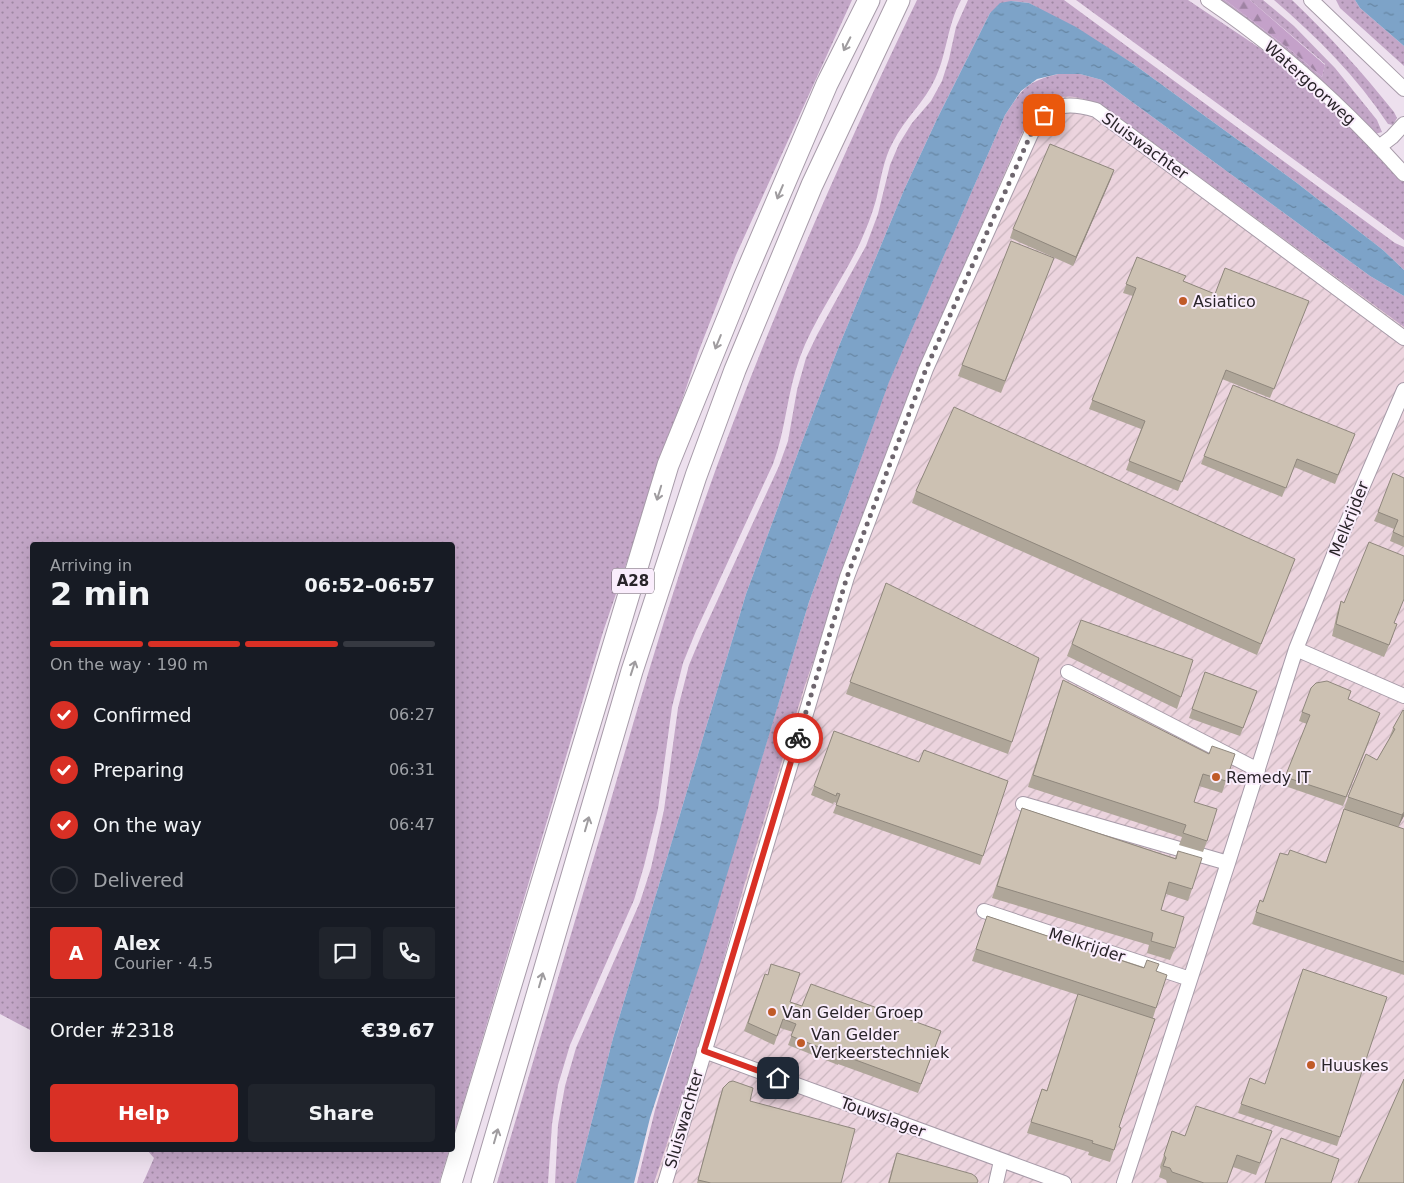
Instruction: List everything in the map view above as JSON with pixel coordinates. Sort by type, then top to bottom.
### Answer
[{"type":"highway","name":"A28","points":[[451,1183],[668,465],[826,84],[869,0]]},
{"type":"highway","name":"A28","points":[[482,1183],[632,671],[696,476],[735,370],[812,185],[899,0]]},
{"type":"street","name":"Watergoorweg","points":[[1208,0],[1293,65],[1380,147],[1404,174]]},
{"type":"street","points":[[1311,0],[1404,90]]},
{"type":"street","name":"Sluiswachter","points":[[665,1183],[847,577],[926,369],[1035,125],[1044,115],[1060,106],[1081,106],[1096,110],[1404,338]]},
{"type":"street","points":[[1380,147],[1404,124]]},
{"type":"street","name":"Melkrijder","points":[[1124,1183],[1296,649],[1404,390]]},
{"type":"street","points":[[1296,649],[1404,696]]},
{"type":"street","points":[[1068,672],[1258,770]]},
{"type":"street","points":[[1023,804],[1228,863]]},
{"type":"street","name":"Melkrijder","points":[[984,911],[1190,979]]},
{"type":"street","name":"Touwslager","points":[[704,1051],[1064,1183]]},
{"type":"street","points":[[996,1183],[1001,1161]]},
{"type":"shaded area","points":[[0,0],[852,0],[736,255],[698,353],[603,632],[455,1131],[455,542],[30,542],[30,1030],[0,1014]]},
{"type":"shaded area","points":[[917,0],[961,0],[956,10],[935,79],[926,95],[903,126],[890,149],[869,222],[860,243],[806,342],[792,384],[781,437],[773,464],[683,663],[672,707],[658,809],[634,900],[570,1045],[558,1085],[552,1124],[548,1183],[497,1183],[652,661],[707,494],[761,350],[791,279],[852,139]]},
{"type":"shaded area","points":[[968,0],[1064,0],[1395,243],[1404,247],[1404,270],[1383,250],[1297,183],[1132,63],[1029,3],[1011,1],[990,13],[904,190],[839,346],[802,442],[746,594],[613,1038],[576,1183],[555,1183],[558,1125],[565,1086],[576,1048],[640,902],[651,868],[664,810],[678,708],[689,665],[779,466],[788,441],[797,390],[806,358],[866,246],[878,214],[890,165],[899,144],[912,123],[931,101],[942,81],[956,27]]},
{"type":"shaded area","points":[[1076,0],[1188,0],[1273,57],[1299,78],[1371,145],[1404,181],[1404,240]]},
{"type":"shaded area","points":[[1216,0],[1225,0],[1293,52],[1322,77],[1325,64],[1250,0],[1263,0],[1294,26],[1335,68],[1377,120],[1382,132],[1375,134]]},
{"type":"shaded area","points":[[1274,0],[1292,0],[1332,40],[1394,112],[1397,118],[1393,125],[1388,124],[1336,58]]},
{"type":"shaded area","points":[[1336,0],[1355,0],[1360,8],[1404,46],[1404,66],[1340,8]]},
{"type":"shaded area","points":[[1058,74],[1080,74],[1102,80],[1370,276],[1404,296],[1404,327],[1107,109],[1074,97],[1057,98],[1038,108],[1023,131],[940,321],[877,478],[805,685],[744,886],[704,1031],[654,1183],[637,1183],[655,1110],[809,602],[889,381],[1005,115],[1026,87],[1039,80]]},
{"type":"shaded area","points":[[1091,87],[1404,306],[1404,1183],[655,1183],[658,1169],[715,1001],[788,708],[882,440],[1020,104]]},
{"type":"shaded area","points":[[149,1152],[448,1152],[439,1183],[143,1183],[154,1158]]},
{"type":"green space","points":[[1225,0],[1250,0],[1325,65],[1322,77],[1293,52]]},
{"type":"water","points":[[1355,0],[1404,0],[1404,46],[1360,8]]},
{"type":"water","points":[[1011,1],[1029,3],[1076,27],[1132,63],[1297,183],[1383,250],[1404,270],[1404,296],[1370,276],[1102,80],[1080,74],[1058,74],[1037,79],[1021,91],[1005,115],[889,382],[809,602],[701,961],[650,1118],[634,1183],[576,1183],[613,1038],[746,594],[839,346],[904,190],[990,13],[1000,3]]},
{"type":"building","points":[[1050,144],[1114,170],[1076,257],[1013,229]]},
{"type":"building","points":[[1011,241],[1054,258],[1005,381],[962,365]]},
{"type":"building","points":[[1137,257],[1186,276],[1183,281],[1215,294],[1225,268],[1309,301],[1274,389],[1226,370],[1182,482],[1129,461],[1145,421],[1092,400],[1136,288],[1126,284]]},
{"type":"building","points":[[1233,385],[1355,434],[1338,475],[1297,459],[1286,488],[1204,456]]},
{"type":"building","points":[[954,407],[1295,559],[1261,644],[916,491]]},
{"type":"building","points":[[1393,473],[1404,478],[1404,537],[1393,532],[1398,520],[1378,512]]},
{"type":"building","points":[[1369,542],[1404,556],[1404,599],[1394,623],[1397,624],[1389,645],[1336,624],[1341,601],[1344,603]]},
{"type":"building","points":[[886,583],[1039,658],[1012,742],[850,682]]},
{"type":"building","points":[[1081,620],[1193,660],[1181,697],[1072,644]]},
{"type":"building","points":[[1205,672],[1257,691],[1243,728],[1192,709]]},
{"type":"building","points":[[1063,680],[1209,754],[1212,746],[1235,754],[1226,781],[1203,774],[1194,802],[1217,809],[1207,841],[1183,833],[1186,825],[1033,775]]},
{"type":"building","points":[[1327,681],[1351,691],[1348,699],[1380,713],[1346,797],[1285,777],[1310,715],[1302,712],[1311,688],[1316,683]]},
{"type":"building","points":[[1403,710],[1404,812],[1402,815],[1348,797],[1366,754],[1377,760],[1395,729],[1393,728]]},
{"type":"building","points":[[834,731],[919,762],[924,750],[1008,781],[983,856],[836,805],[840,794],[837,793],[836,796],[814,786]]},
{"type":"building","points":[[1022,808],[1176,859],[1178,851],[1202,858],[1192,889],[1169,882],[1161,910],[1184,917],[1175,948],[1151,941],[1153,933],[997,886]]},
{"type":"building","points":[[1344,809],[1404,829],[1404,962],[1256,912],[1260,900],[1263,902],[1280,853],[1288,855],[1290,850],[1326,863]]},
{"type":"building","points":[[987,916],[1144,968],[1147,960],[1159,964],[1156,971],[1167,975],[1156,1008],[976,949]]},
{"type":"building","points":[[771,964],[800,973],[790,1002],[802,1006],[811,984],[941,1031],[921,1084],[791,1036],[796,1024],[783,1019],[777,1036],[748,1023],[765,974],[768,975]]},
{"type":"building","points":[[1303,969],[1387,997],[1340,1137],[1241,1104],[1250,1078],[1265,1084]]},
{"type":"building","points":[[1078,994],[1155,1019],[1119,1127],[1121,1128],[1114,1150],[1092,1143],[1093,1141],[1031,1122],[1042,1089],[1047,1091]]},
{"type":"building","points":[[1404,1079],[1404,1183],[1358,1183]]},
{"type":"building","points":[[733,1081],[753,1088],[750,1101],[855,1129],[841,1183],[711,1183],[698,1180],[723,1088]]},
{"type":"building","points":[[1196,1106],[1272,1131],[1260,1163],[1237,1155],[1227,1183],[1204,1183],[1172,1172],[1170,1168],[1163,1166],[1166,1158],[1164,1155],[1172,1131],[1185,1136]]},
{"type":"building","points":[[1281,1138],[1339,1159],[1331,1183],[1265,1183]]},
{"type":"building","points":[[897,1153],[972,1174],[978,1181],[977,1183],[889,1183]]},
{"type":"way so far","points":[[798,738],[847,577],[926,369],[1035,125],[1044,115]]},
{"type":"place","name":"Asiatico","points":[[1183,301]]},
{"type":"place","name":"Remedy IT","points":[[1216,777]]},
{"type":"place","name":"Van Gelder Groep","points":[[772,1012]]},
{"type":"place","name":"Van Gelder Verkeerstechniek","points":[[801,1043]]},
{"type":"place","name":"Huuskes","points":[[1311,1065]]},
{"type":"route","points":[[778,1078],[704,1051],[798,738]]}]
